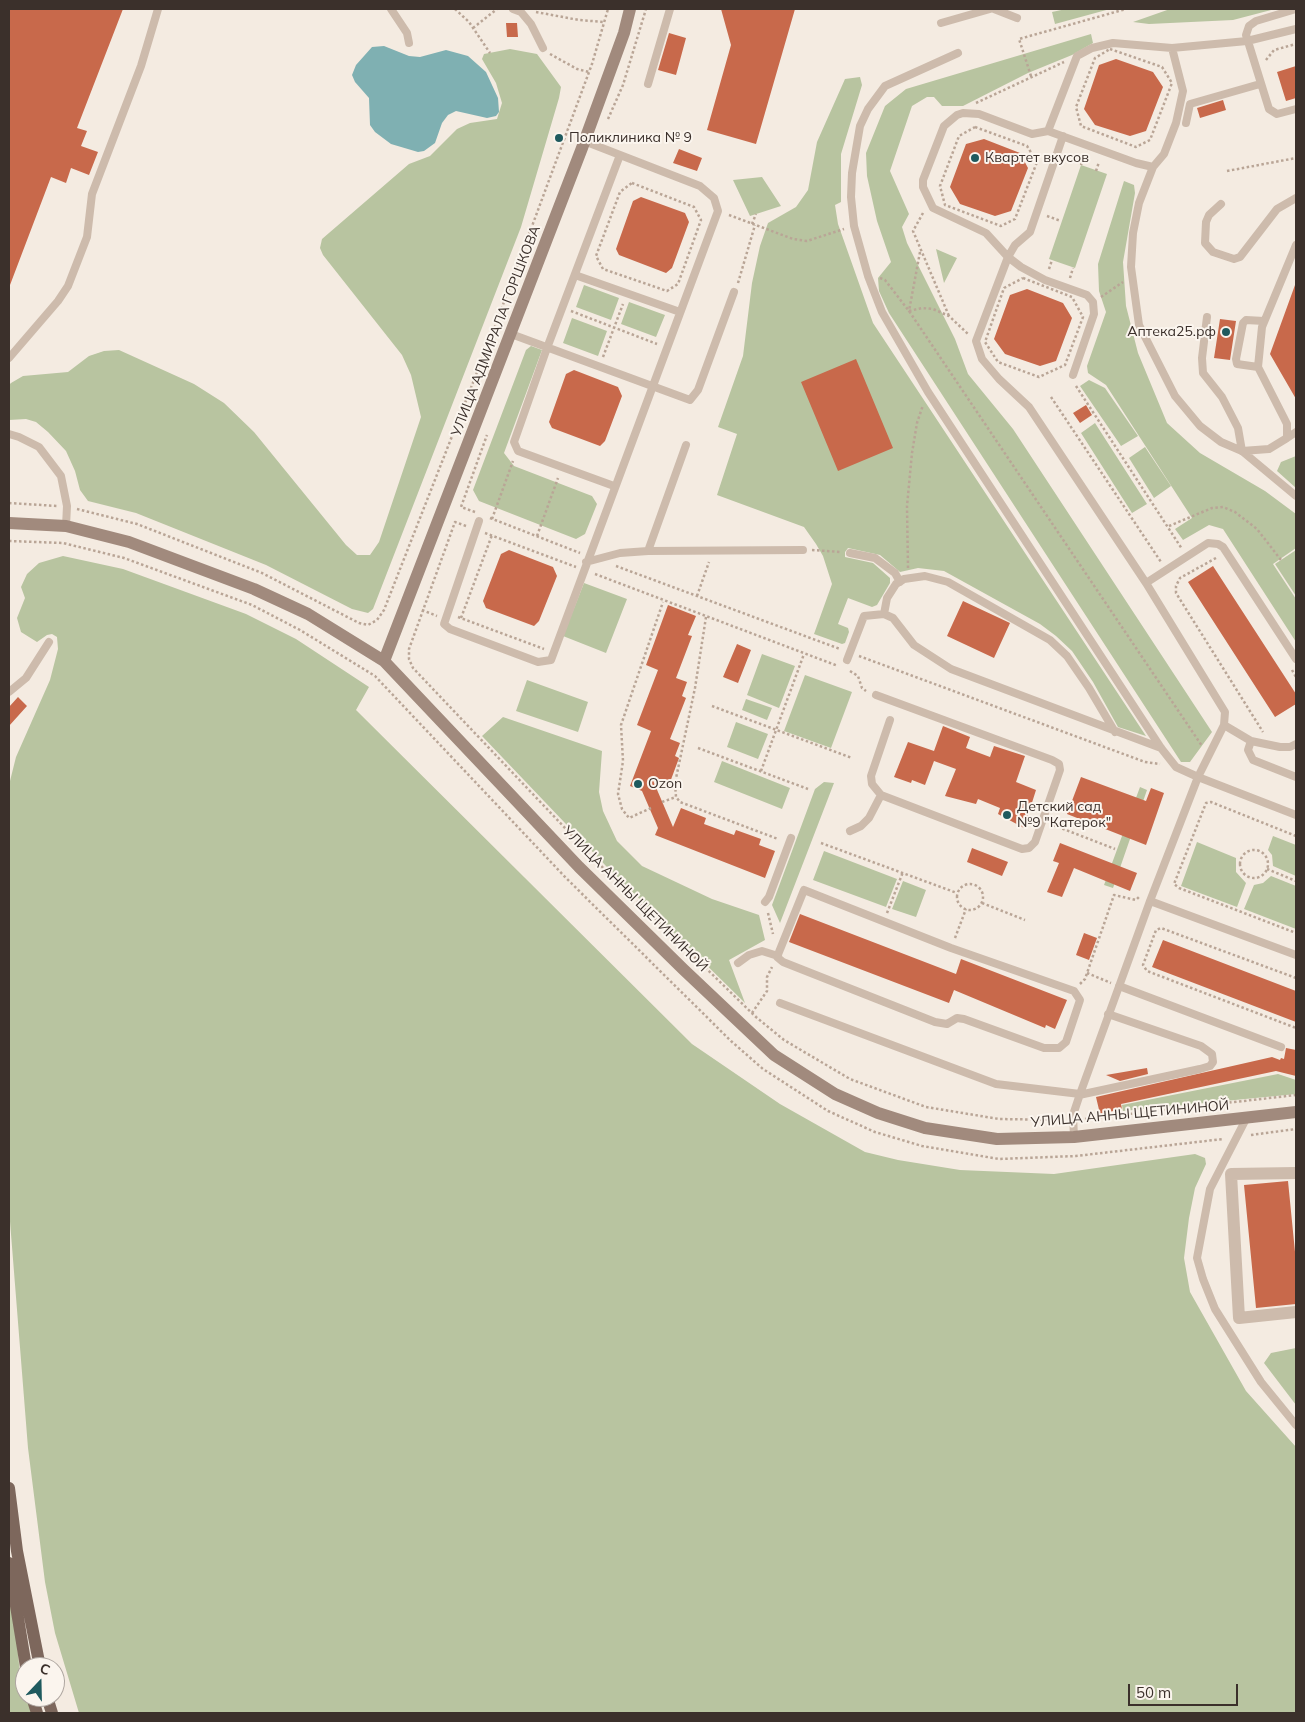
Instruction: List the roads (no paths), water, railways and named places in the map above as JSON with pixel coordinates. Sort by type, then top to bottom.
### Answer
[{"type":"main road","name":"УЛИЦА АДМИРАЛА ГОРШКОВА","points":[[384,661],[584,141],[624,33],[630,9]]},
{"type":"main road","name":"УЛИЦА АННЫ ЩЕТИНИНОЙ","points":[[9,522],[66,526],[129,542],[254,589],[308,614],[384,661],[579,867],[690,976],[774,1055],[835,1094],[878,1113],[925,1128],[997,1139],[1074,1137],[1296,1112]]},
{"type":"main road","points":[[9,1488],[17,1550],[38,1657]]},
{"type":"main road","points":[[9,1563],[24,1657]]},
{"type":"street","points":[[1296,1173],[1231,1174],[1239,1318],[1296,1312]]},
{"type":"lane","points":[[9,358],[58,301],[68,286],[87,237],[92,194],[141,66],[158,9]]},
{"type":"lane","points":[[391,9],[407,33],[408,43]]},
{"type":"lane","points":[[513,9],[521,12],[531,24],[543,48]]},
{"type":"lane","points":[[648,84],[670,9]]},
{"type":"lane","points":[[941,23],[992,9],[1017,18]]},
{"type":"lane","points":[[1296,9],[1256,21],[1247,30],[1247,40],[1260,84],[1271,112],[1277,114],[1296,109]]},
{"type":"lane","points":[[1048,131],[1077,56],[1092,48],[1114,43],[1172,48],[1247,40],[1296,29]]},
{"type":"lane","points":[[1172,48],[1183,91],[1176,123],[1164,154],[1153,167],[1139,203],[1134,225],[1132,276],[1139,325],[1175,396],[1200,426],[1221,442],[1242,451],[1296,496]]},
{"type":"lane","points":[[958,53],[885,86],[868,109],[860,126],[852,173],[854,226],[868,276],[882,312],[928,392],[1161,748],[1176,767],[1296,815]]},
{"type":"lane","points":[[1186,124],[1190,104],[1260,84]]},
{"type":"lane","points":[[1073,374],[1094,314],[1093,302],[1087,295],[1045,280],[1020,267],[986,233],[940,214],[928,202],[922,180],[944,126],[957,115],[963,113],[979,114],[1032,134],[1048,131],[1136,163],[1153,167]]},
{"type":"lane","points":[[1063,136],[1030,232],[1015,245],[1008,257],[976,341],[982,359],[989,368],[1029,407],[1146,583],[1225,712],[1224,725],[1198,777],[1108,1014],[1072,1120],[1074,1137]]},
{"type":"lane","points":[[480,522],[444,624],[450,629],[538,662],[550,660],[583,564],[652,388],[718,211],[714,198],[708,191],[584,141]]},
{"type":"lane","points":[[614,486],[518,451],[515,447],[516,437],[547,348],[620,155]]},
{"type":"lane","points":[[1221,204],[1209,215],[1206,222],[1205,243],[1213,252],[1234,259],[1240,257],[1277,210],[1296,198]]},
{"type":"lane","points":[[1242,451],[1269,449],[1293,435],[1258,367],[1264,321],[1296,245]]},
{"type":"lane","points":[[575,275],[680,312]]},
{"type":"lane","points":[[511,334],[652,388],[685,400],[690,400],[695,396],[734,292]]},
{"type":"lane","points":[[1207,317],[1202,358],[1203,373],[1222,397],[1238,428],[1242,451]]},
{"type":"lane","points":[[1258,367],[1237,364],[1236,359],[1243,323],[1246,320],[1264,321]]},
{"type":"lane","points":[[9,434],[19,436],[38,447],[61,476],[67,506],[66,526]]},
{"type":"lane","points":[[648,551],[686,445]]},
{"type":"lane","points":[[1146,583],[1208,543],[1218,544],[1223,547],[1296,659]]},
{"type":"lane","points":[[583,564],[620,554],[648,551],[802,550]]},
{"type":"lane","points":[[850,553],[875,558],[891,569],[900,582]]},
{"type":"lane","points":[[884,614],[888,598],[896,584],[909,577],[925,576],[948,582],[1050,640],[1067,656],[1090,688],[1114,732]]},
{"type":"lane","points":[[849,657],[864,616],[884,614],[893,618],[914,645],[951,669],[1114,732],[1161,748]]},
{"type":"lane","points":[[9,692],[26,678],[49,642]]},
{"type":"lane","points":[[876,695],[1059,764],[1060,770],[1042,821],[1034,842],[1029,848],[1022,848],[881,794],[872,784],[871,776],[890,720]]},
{"type":"lane","points":[[1224,725],[1251,741],[1271,746],[1293,745],[1296,753]]},
{"type":"lane","points":[[1251,741],[1248,750],[1252,760],[1296,777]]},
{"type":"lane","points":[[850,831],[861,826],[869,818],[881,794]]},
{"type":"lane","points":[[765,902],[769,897],[790,840]]},
{"type":"lane","points":[[738,963],[749,955],[762,951],[778,956],[787,964],[935,1022],[947,1024],[957,1018],[964,1019],[1044,1048],[1054,1049],[1063,1046],[1080,1000],[1074,991],[883,923],[804,890],[778,956]]},
{"type":"lane","points":[[1150,901],[1296,955]]},
{"type":"lane","points":[[1119,986],[1281,1047]]},
{"type":"lane","points":[[780,1003],[996,1084],[1080,1094],[1200,1069],[1210,1066],[1213,1062],[1212,1054],[1201,1046],[1108,1014]]},
{"type":"lane","points":[[1246,1118],[1224,1158],[1210,1189],[1197,1258],[1215,1309],[1260,1382],[1296,1425]]},
{"type":"water","points":[[384,46],[409,56],[420,57],[446,50],[468,56],[486,72],[498,98],[499,112],[496,116],[487,118],[456,111],[448,115],[442,123],[435,143],[424,151],[418,152],[391,144],[375,132],[370,125],[369,98],[355,82],[352,75],[356,65],[372,47]]},
{"type":"place","name":"Поликлиника № 9","points":[[559,138]]},
{"type":"place","name":"Квартет вкусов","points":[[975,158]]},
{"type":"place","name":"Аптека25.рф","points":[[1226,332]]},
{"type":"place","name":"Ozon","points":[[638,784]]},
{"type":"place","name":"Детский сад №9 \"Катерок\"","points":[[1007,815]]}]
